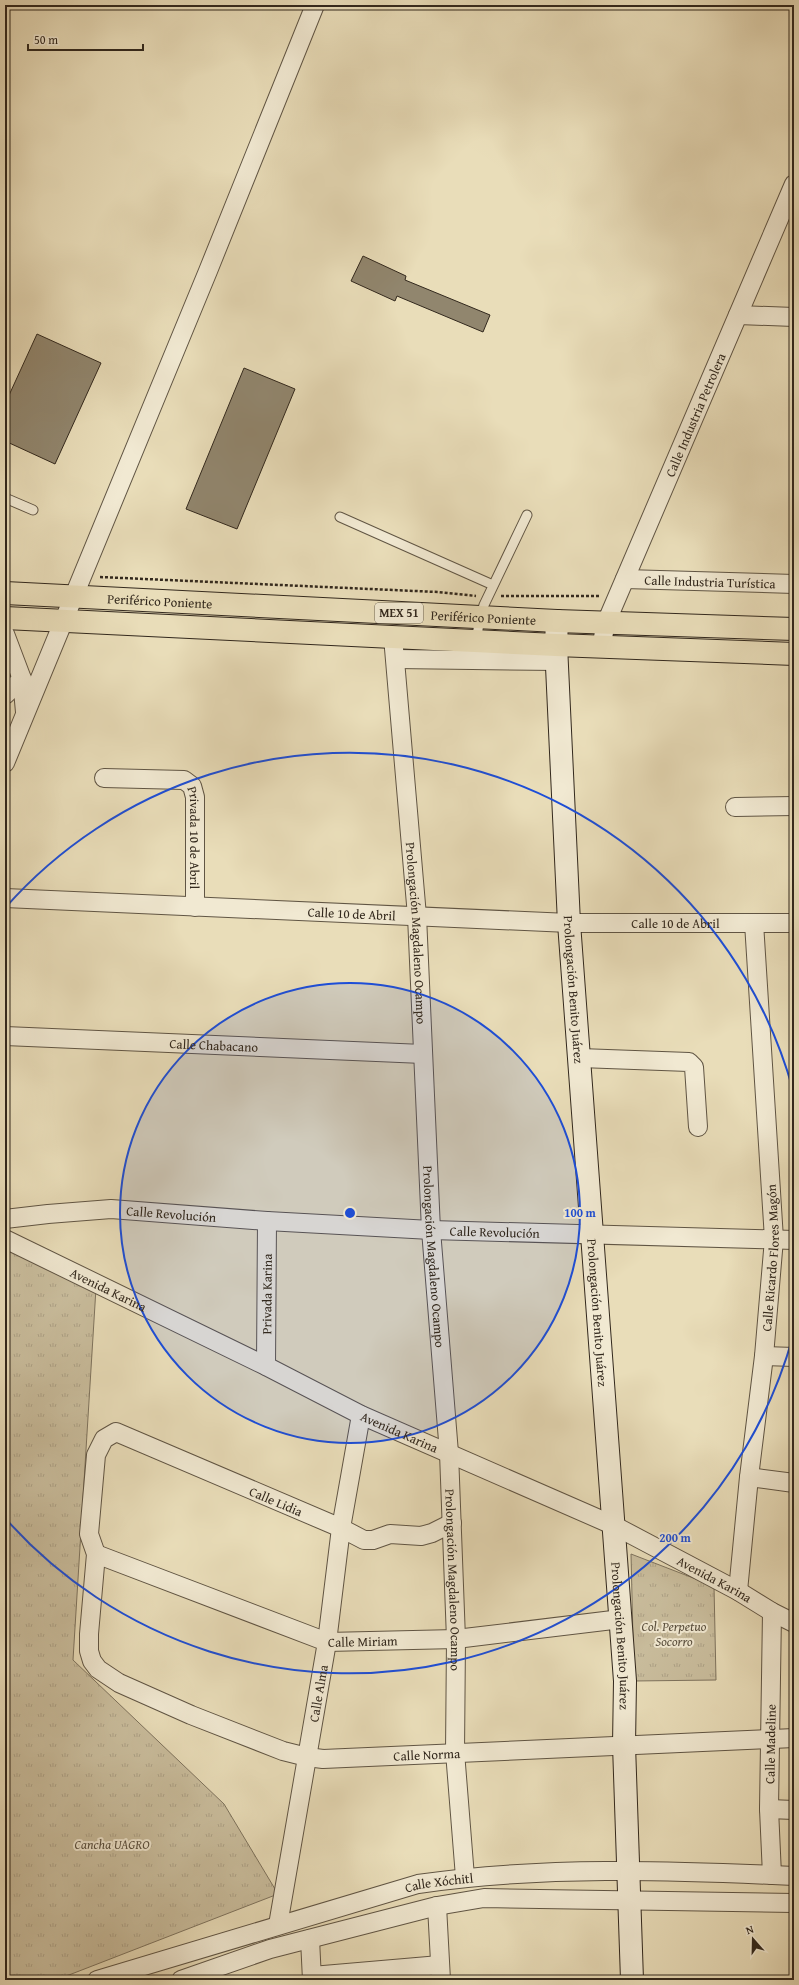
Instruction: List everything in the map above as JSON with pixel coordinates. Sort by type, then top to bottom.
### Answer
[{"type":"main road","name":"Periférico Poniente","points":[[5,592],[78,586],[480,618],[794,629]]},
{"type":"main road","name":"Periférico Poniente","points":[[5,618],[476,641],[557,653],[601,647],[794,654]]},
{"type":"street","points":[[5,763],[208,271],[315,5]]},
{"type":"street","name":"Calle Industria Petrolera","points":[[601,647],[606,623],[794,184]]},
{"type":"street","points":[[738,315],[794,317]]},
{"type":"street","name":"Calle Industria Turística","points":[[625,579],[794,584]]},
{"type":"street","name":"Prolongación Benito Juárez","points":[[557,621],[557,653],[569,923],[625,1681],[624,1745],[632,1980]]},
{"type":"street","points":[[5,634],[22,679],[25,715]]},
{"type":"street","name":"Prolongación Magdaleno Ocampo","points":[[393,637],[417,916],[431,1230],[449,1453],[456,1639],[455,1752],[465,1877]]},
{"type":"street","points":[[396,659],[557,653]]},
{"type":"street","points":[[5,695],[22,679]]},
{"type":"street","name":"Privada 10 de Abril","points":[[104,778],[184,780],[192,786],[195,797],[195,907]]},
{"type":"street","points":[[734,807],[794,806]]},
{"type":"street","name":"Calle 10 de Abril","points":[[5,898],[569,923],[794,924]]},
{"type":"street","name":"Calle Ricardo Flores Magón","points":[[738,1591],[749,1478],[764,1356],[774,1239],[754,923]]},
{"type":"street","name":"Calle Chabacano","points":[[5,1036],[423,1054]]},
{"type":"street","points":[[580,1058],[689,1062],[694,1067],[698,1127]]},
{"type":"street","name":"Calle Revolución","points":[[5,1219],[48,1214],[111,1210],[267,1221],[431,1230],[794,1240]]},
{"type":"street","name":"Privada Karina","points":[[266,1366],[267,1221]]},
{"type":"street","name":"Avenida Karina","points":[[5,1239],[266,1366],[361,1415],[614,1526],[738,1591],[772,1612],[794,1623]]},
{"type":"street","points":[[764,1356],[794,1358]]},
{"type":"street","name":"Calle Alma","points":[[278,1925],[327,1642],[341,1528],[361,1415]]},
{"type":"street","name":"Calle Lidia","points":[[96,1554],[89,1534],[96,1455],[104,1439],[116,1432],[341,1528],[364,1540],[373,1540],[390,1534],[421,1536],[432,1533],[452,1523]]},
{"type":"street","points":[[749,1478],[794,1483]]},
{"type":"street","name":"Calle Miriam","points":[[96,1554],[327,1642],[456,1639],[621,1619]]},
{"type":"street","name":"Calle Norma","points":[[96,1554],[89,1634],[89,1652],[98,1669],[119,1683],[191,1715],[283,1751],[307,1757],[323,1758],[794,1738]]},
{"type":"street","name":"Calle Madeline","points":[[772,1612],[769,1809],[772,1875]]},
{"type":"street","points":[[769,1809],[794,1810]]},
{"type":"street","name":"Calle Xóchitl","points":[[97,1980],[392,1890],[418,1884],[465,1877],[628,1870],[794,1876]]},
{"type":"street","name":"Calle Xóchitl","points":[[181,1980],[221,1973],[270,1949],[437,1906],[484,1898],[794,1903]]},
{"type":"street","points":[[310,1939],[312,1978],[440,1973],[437,1906]]},
{"type":"lane","points":[[5,498],[33,510]]},
{"type":"lane","points":[[476,641],[480,618],[488,597],[527,515]]},
{"type":"lane","points":[[340,517],[494,585]]},
{"type":"path","points":[[78,586],[438,592],[488,597],[618,596]]},
{"type":"green space","name":"Cancha UAGRO","points":[[5,1243],[96,1288],[73,1660],[224,1804],[278,1894],[56,1980],[5,1980]]},
{"type":"green space","name":"Col. Perpetuo Socorro","points":[[631,1554],[714,1586],[716,1680],[634,1681]]},
{"type":"building","points":[[363,256],[406,276],[405,280],[490,315],[483,332],[397,296],[395,301],[351,281]]},
{"type":"building","points":[[37,334],[101,363],[55,464],[5,441],[5,404]]},
{"type":"building","points":[[244,368],[295,389],[237,529],[186,509]]}]
